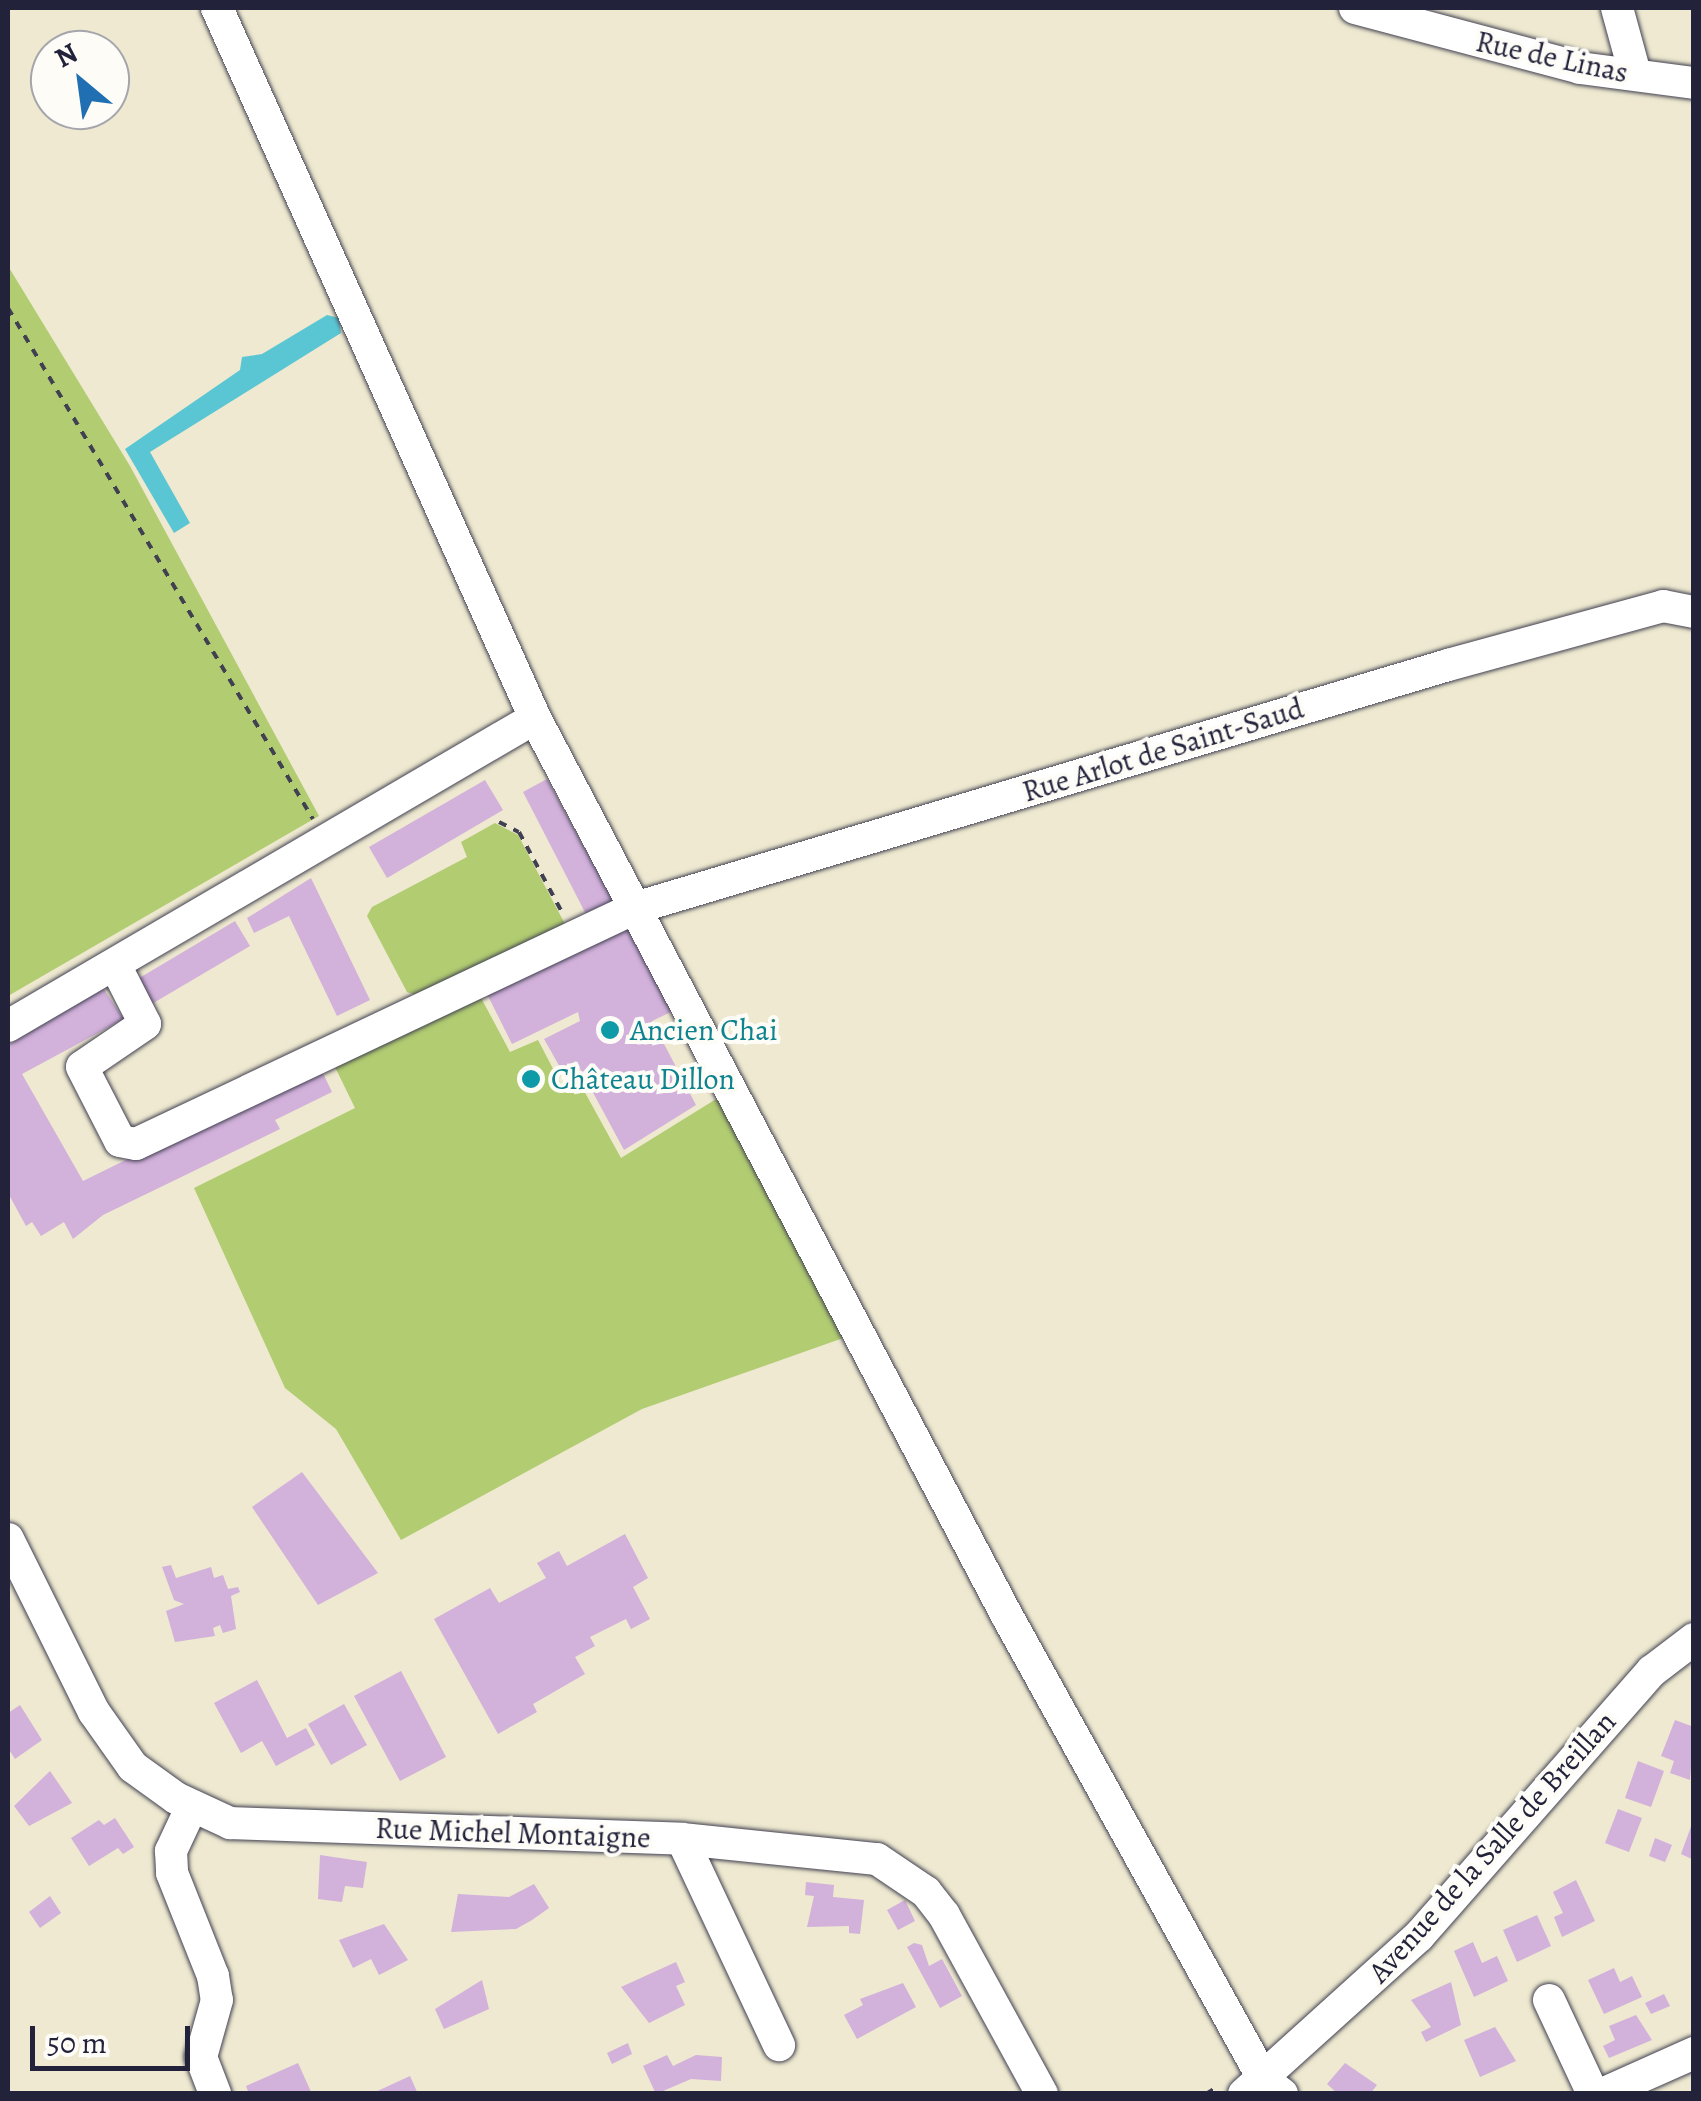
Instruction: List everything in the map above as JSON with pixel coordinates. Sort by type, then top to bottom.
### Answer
[{"type":"street","points":[[217,8],[535,718],[933,1478],[1263,2089]]},
{"type":"street","name":"Rue de Linas","points":[[1355,8],[1580,68],[1694,83]]},
{"type":"street","points":[[1617,8],[1634,74]]},
{"type":"street","name":"Rue Arlot de Saint-Saud","points":[[115,965],[146,1024],[82,1067],[120,1141],[129,1145],[636,908],[1466,660],[1663,606],[1694,612]]},
{"type":"street","points":[[8,1026],[328,844],[535,718]]},
{"type":"street","name":"Rue Michel Montaigne","points":[[8,1539],[94,1712],[134,1767],[192,1806],[230,1823],[682,1839],[877,1859],[905,1876],[944,1915],[1042,2094]]},
{"type":"street","name":"Avenue de la Salle de Breillan","points":[[1263,2089],[1419,1936],[1652,1671],[1694,1639]]},
{"type":"street","points":[[192,1806],[171,1851],[172,1873],[213,1976],[218,2000],[202,2057],[214,2094]]},
{"type":"street","points":[[682,1839],[779,2046]]},
{"type":"street","points":[[1550,2000],[1593,2094]]},
{"type":"street","points":[[1602,2094],[1694,2053]]},
{"type":"path","points":[[8,308],[328,844]]},
{"type":"path","points":[[499,822],[519,832],[575,937]]},
{"type":"green space","points":[[8,266],[130,466],[319,816],[8,996]]},
{"type":"green space","points":[[495,823],[518,835],[566,926],[425,998],[407,992],[367,916],[372,907],[467,857],[461,842]]},
{"type":"green space","points":[[479,994],[510,1052],[538,1040],[561,1084],[577,1078],[621,1158],[721,1096],[846,1337],[642,1409],[401,1540],[336,1429],[285,1388],[194,1188],[355,1108],[333,1063]]},
{"type":"water","points":[[327,315],[339,318],[341,333],[150,452],[190,523],[174,533],[125,449],[240,370],[242,357],[262,354]]},
{"type":"building","points":[[547,779],[617,907],[589,920],[523,792]]},
{"type":"building","points":[[485,780],[503,810],[387,878],[369,847]]},
{"type":"building","points":[[311,878],[370,1000],[337,1016],[289,916],[254,933],[247,918]]},
{"type":"building","points":[[235,921],[250,946],[150,1005],[136,980]]},
{"type":"building","name":"Ancien Chai","points":[[625,923],[673,1011],[652,1021],[696,1105],[624,1150],[576,1061],[561,1069],[544,1039],[580,1021],[578,1012],[512,1044],[485,990]]},
{"type":"building","points":[[103,988],[124,1019],[22,1074],[83,1181],[319,1065],[332,1092],[275,1120],[280,1129],[103,1215],[73,1239],[64,1222],[41,1236],[32,1222],[26,1226],[8,1193],[8,1045]]},
{"type":"building","points":[[302,1472],[378,1573],[318,1605],[252,1507]]},
{"type":"building","points":[[625,1534],[648,1578],[633,1587],[650,1619],[631,1629],[626,1619],[590,1637],[595,1646],[575,1657],[585,1674],[533,1704],[537,1712],[498,1734],[434,1619],[490,1588],[499,1603],[546,1578],[537,1563],[559,1551],[567,1566]]},
{"type":"building","points":[[171,1565],[176,1578],[211,1567],[214,1578],[223,1575],[228,1589],[238,1587],[240,1592],[231,1596],[236,1629],[223,1633],[220,1625],[213,1628],[215,1636],[175,1642],[166,1611],[184,1604],[174,1600],[162,1567]]},
{"type":"building","points":[[401,1671],[446,1757],[400,1781],[354,1696]]},
{"type":"building","points":[[257,1680],[287,1738],[306,1728],[315,1745],[276,1766],[262,1741],[241,1753],[214,1703]]},
{"type":"building","points":[[344,1704],[367,1745],[331,1765],[308,1724]]},
{"type":"building","points":[[20,1705],[42,1740],[15,1759],[8,1748],[8,1713]]},
{"type":"building","points":[[1675,1720],[1694,1727],[1690,1780],[1670,1773],[1674,1761],[1661,1756]]},
{"type":"building","points":[[1638,1761],[1664,1771],[1651,1807],[1625,1798]]},
{"type":"building","points":[[50,1771],[72,1803],[29,1826],[14,1806]]},
{"type":"building","points":[[1618,1809],[1642,1818],[1629,1852],[1605,1843]]},
{"type":"building","points":[[115,1818],[134,1847],[123,1854],[118,1848],[89,1866],[71,1838],[99,1820],[104,1825]]},
{"type":"building","points":[[1694,1821],[1694,1860],[1681,1854]]},
{"type":"building","points":[[1655,1838],[1672,1845],[1665,1862],[1649,1856]]},
{"type":"building","points":[[320,1855],[367,1862],[363,1888],[345,1886],[342,1902],[318,1899]]},
{"type":"building","points":[[1576,1880],[1595,1921],[1562,1937],[1554,1917],[1563,1913],[1553,1892]]},
{"type":"building","points":[[806,1882],[834,1885],[833,1897],[864,1900],[860,1934],[849,1933],[849,1926],[807,1927],[814,1896],[805,1895]]},
{"type":"building","points":[[534,1884],[549,1908],[532,1920],[516,1929],[451,1932],[458,1894],[509,1897]]},
{"type":"building","points":[[50,1896],[61,1913],[40,1928],[29,1912]]},
{"type":"building","points":[[905,1900],[915,1921],[898,1930],[887,1910]]},
{"type":"building","points":[[1537,1915],[1551,1946],[1517,1962],[1503,1930]]},
{"type":"building","points":[[384,1924],[408,1960],[379,1975],[371,1959],[353,1968],[339,1940]]},
{"type":"building","points":[[1473,1942],[1482,1963],[1497,1956],[1508,1981],[1474,1997],[1454,1951]]},
{"type":"building","points":[[914,1943],[922,1945],[929,1966],[942,1959],[962,1996],[940,2008],[907,1947]]},
{"type":"building","points":[[676,1962],[685,1982],[676,1986],[685,2005],[649,2023],[621,1987]]},
{"type":"building","points":[[1614,1968],[1620,1982],[1632,1976],[1642,1997],[1604,2014],[1588,1980]]},
{"type":"building","points":[[482,1980],[489,2009],[444,2029],[435,2009]]},
{"type":"building","points":[[1451,1982],[1461,2025],[1426,2042],[1421,2032],[1431,2027],[1411,2000]]},
{"type":"building","points":[[903,1983],[916,2007],[857,2039],[844,2015],[863,2005],[860,1999]]},
{"type":"building","points":[[1664,1994],[1670,2006],[1651,2014],[1645,2003]]},
{"type":"building","points":[[1636,2015],[1652,2040],[1609,2058],[1603,2046],[1615,2040],[1609,2026]]},
{"type":"building","points":[[1495,2027],[1516,2061],[1480,2077],[1464,2040]]},
{"type":"building","points":[[628,2043],[632,2054],[612,2064],[607,2053]]},
{"type":"building","points":[[667,2055],[673,2066],[696,2055],[722,2057],[721,2081],[691,2079],[656,2094],[643,2066]]},
{"type":"building","points":[[298,2063],[312,2094],[249,2094],[246,2086]]},
{"type":"building","points":[[1345,2063],[1377,2085],[1370,2094],[1338,2094],[1327,2084]]},
{"type":"building","points":[[410,2076],[418,2094],[371,2094]]},
{"type":"place","name":"Ancien Chai","points":[[610,1030]]},
{"type":"place","name":"Château Dillon","points":[[531,1079]]}]
